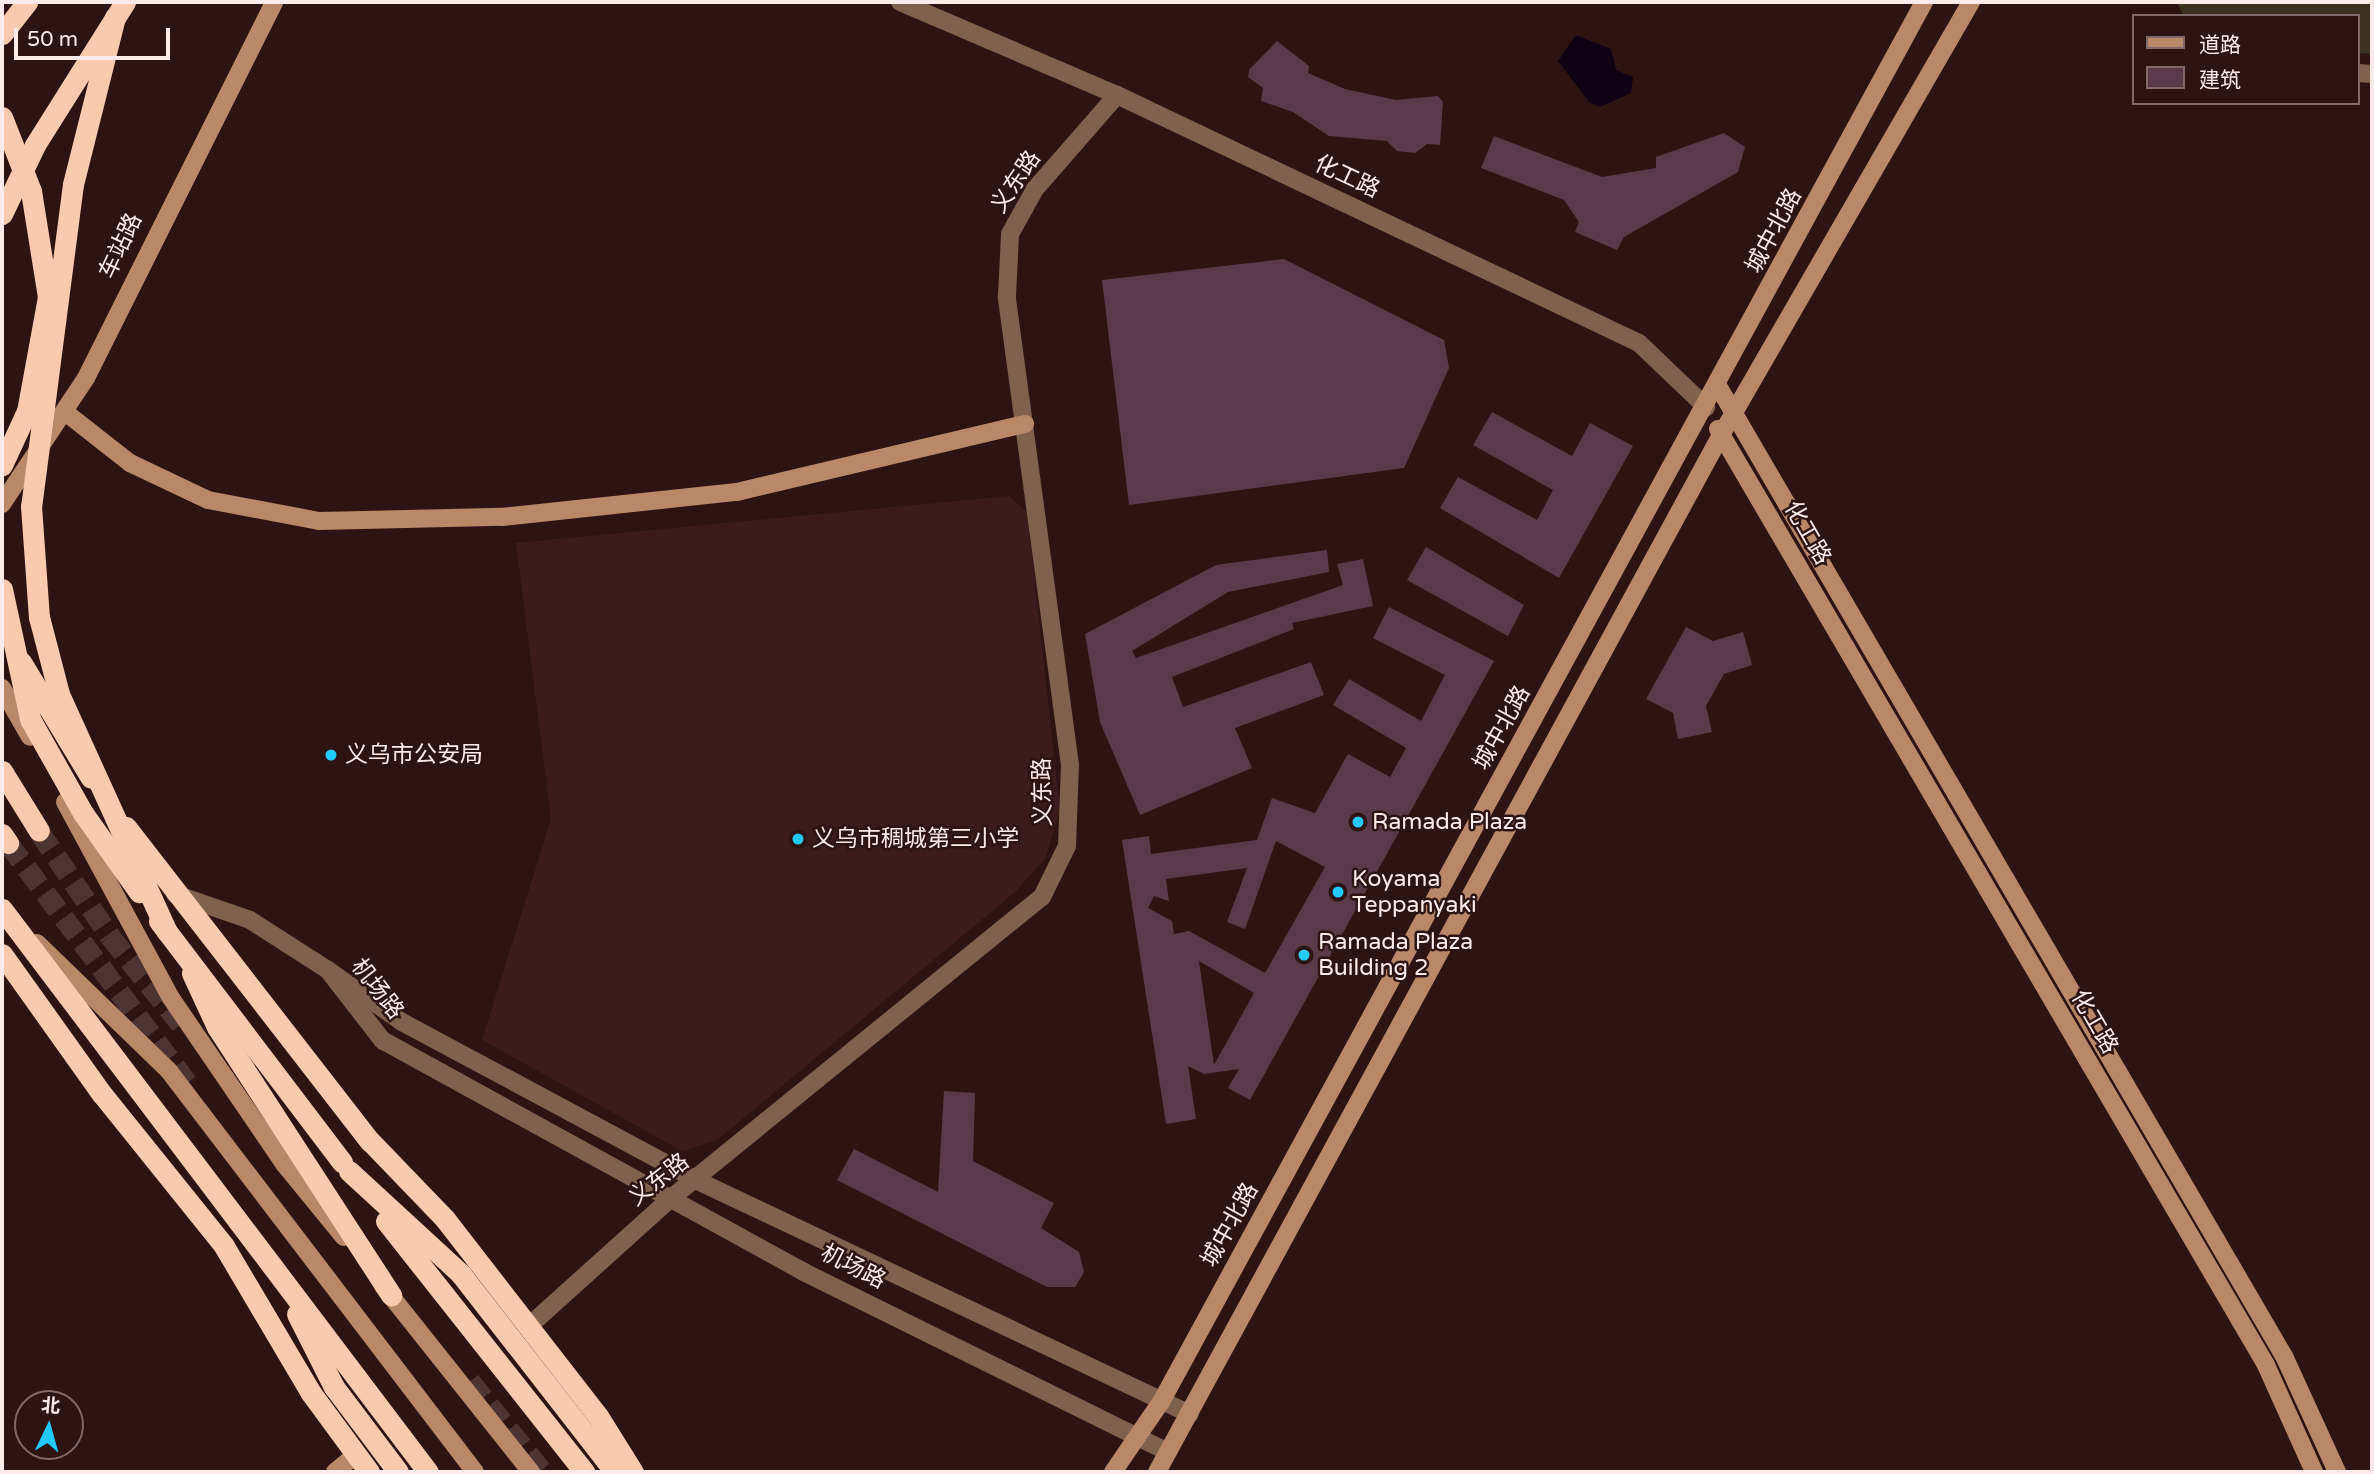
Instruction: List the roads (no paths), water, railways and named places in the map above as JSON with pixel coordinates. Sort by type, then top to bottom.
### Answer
[{"type":"highway","points":[[2,34],[27,2]]},
{"type":"highway","points":[[2,215],[35,145],[120,10]]},
{"type":"highway","points":[[120,10],[73,184],[31,506],[39,617],[59,694],[167,932]]},
{"type":"highway","points":[[2,117],[31,191],[48,298],[27,411],[2,465]]},
{"type":"highway","points":[[2,589],[30,719],[83,813],[167,932],[345,1166],[584,1472]]},
{"type":"highway","points":[[2,626],[163,910],[218,1027],[391,1296]]},
{"type":"highway","points":[[73,752],[172,893],[370,1142],[445,1219],[529,1326],[633,1472]]},
{"type":"highway","points":[[2,771],[39,831]]},
{"type":"highway","points":[[2,909],[285,1287],[428,1472]]},
{"type":"highway","points":[[2,954],[102,1094],[224,1246],[355,1455],[369,1472]]},
{"type":"highway","points":[[345,1166],[460,1273],[615,1472]]},
{"type":"highway","points":[[285,1287],[334,1387],[398,1472]]},
{"type":"main road","name":"车站路","points":[[2,504],[65,412],[274,2]]},
{"type":"main road","name":"城中北路","points":[[1113,1472],[1161,1402],[1718,386],[1924,2]]},
{"type":"main road","points":[[1157,1472],[1191,1414],[1343,1121],[1721,435],[1971,2]]},
{"type":"main road","name":"化工路","points":[[1718,386],[2284,1356],[2337,1472]]},
{"type":"main road","name":"化工路","points":[[1706,407],[2266,1365],[2314,1472]]},
{"type":"main road","points":[[65,412],[130,463],[208,500],[319,521],[502,517],[737,492],[1024,424]]},
{"type":"main road","points":[[2,688],[171,998],[285,1165],[531,1472]]},
{"type":"main road","points":[[2,909],[169,1072],[475,1472]]},
{"type":"main road","points":[[335,1472],[355,1455]]},
{"type":"street","name":"化工路","points":[[900,2],[1117,95],[1639,342],[1706,407]]},
{"type":"street","name":"义东路","points":[[529,1326],[670,1199],[698,1181],[1042,897],[1067,846],[1070,765],[1007,296],[1010,234],[1035,189],[1117,95]]},
{"type":"street","points":[[172,893],[250,920],[328,970]]},
{"type":"street","name":"机场路","points":[[328,970],[402,1022],[698,1181],[1191,1414]]},
{"type":"street","name":"机场路","points":[[328,970],[383,1041],[670,1199],[1168,1452]]},
{"type":"tunnel","points":[[39,831],[110,936],[181,1024]]},
{"type":"tunnel","points":[[8,843],[187,1082]]},
{"type":"tunnel","points":[[470,1381],[543,1472]]},
{"type":"place","name":"义乌市公安局","points":[[331,755]]},
{"type":"place","name":"Ramada Plaza","points":[[1358,822]]},
{"type":"place","name":"义乌市稠城第三小学","points":[[798,839]]},
{"type":"place","name":"Koyama Teppanyaki","points":[[1338,892]]},
{"type":"place","name":"Ramada Plaza Building 2","points":[[1304,955]]}]
